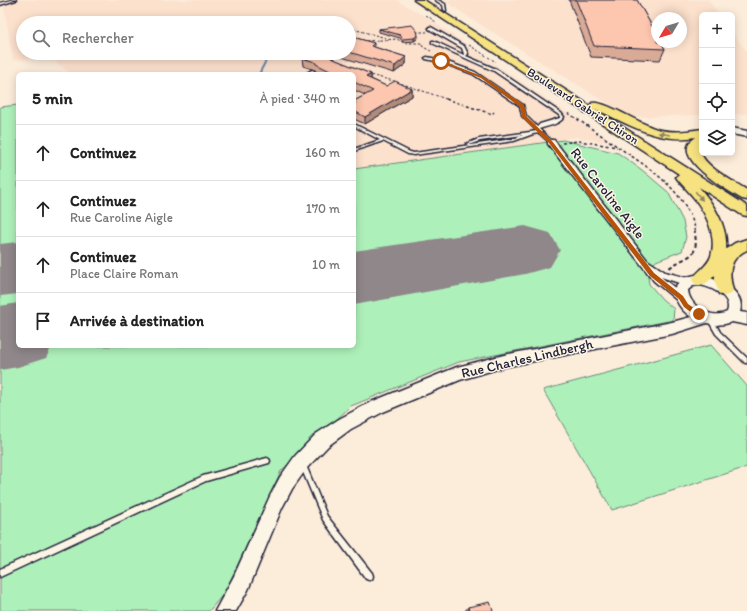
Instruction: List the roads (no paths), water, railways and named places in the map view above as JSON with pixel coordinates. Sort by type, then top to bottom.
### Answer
[{"type":"main road","name":"Boulevard Gabriel Chiron","points":[[421,1],[445,10],[747,201]]},
{"type":"main road","name":"Boulevard Gabriel Chiron","points":[[421,1],[747,212]]},
{"type":"main road","points":[[596,105],[636,126],[654,132],[680,136],[699,133]]},
{"type":"main road","points":[[699,140],[694,145],[693,150],[700,164],[747,196]]},
{"type":"main road","points":[[639,142],[643,149],[688,183],[706,204],[714,218],[720,240],[720,249],[713,267],[694,281]]},
{"type":"main road","points":[[725,290],[722,278],[727,256],[736,247],[747,244]]},
{"type":"street","points":[[735,132],[747,134]]},
{"type":"street","name":"Rue Caroline Aigle","points":[[551,143],[657,279],[684,302]]},
{"type":"street","name":"Rue Caroline Aigle","points":[[644,262],[662,274],[694,281]]},
{"type":"street","points":[[681,325],[685,319],[681,288],[694,281],[713,284],[725,290],[734,299],[738,310]]},
{"type":"street","points":[[684,302],[692,310],[708,318]]},
{"type":"street","name":"Rue Charles Lindbergh","points":[[225,611],[252,560],[276,502],[286,483],[301,462],[322,440],[345,424],[377,407],[457,374],[504,361],[672,328],[708,318],[719,320],[738,310],[747,319]]},
{"type":"lane","points":[[0,4],[15,0]]},
{"type":"lane","points":[[436,0],[444,5],[445,10]]},
{"type":"lane","points":[[430,28],[463,47],[466,54],[464,56]]},
{"type":"lane","points":[[433,42],[495,70],[560,114],[562,117],[561,119],[541,125],[537,128]]},
{"type":"lane","points":[[426,58],[444,62],[482,77],[522,106],[524,116],[551,143]]},
{"type":"lane","points":[[356,126],[409,153],[414,154],[514,140],[532,133],[540,132]]},
{"type":"lane","points":[[356,149],[383,140]]},
{"type":"lane","points":[[708,318],[718,333],[747,361]]},
{"type":"lane","points":[[0,573],[205,478],[267,461]]},
{"type":"lane","points":[[301,462],[325,518],[369,576]]},
{"type":"waterway","points":[[260,72],[266,60]]}]
